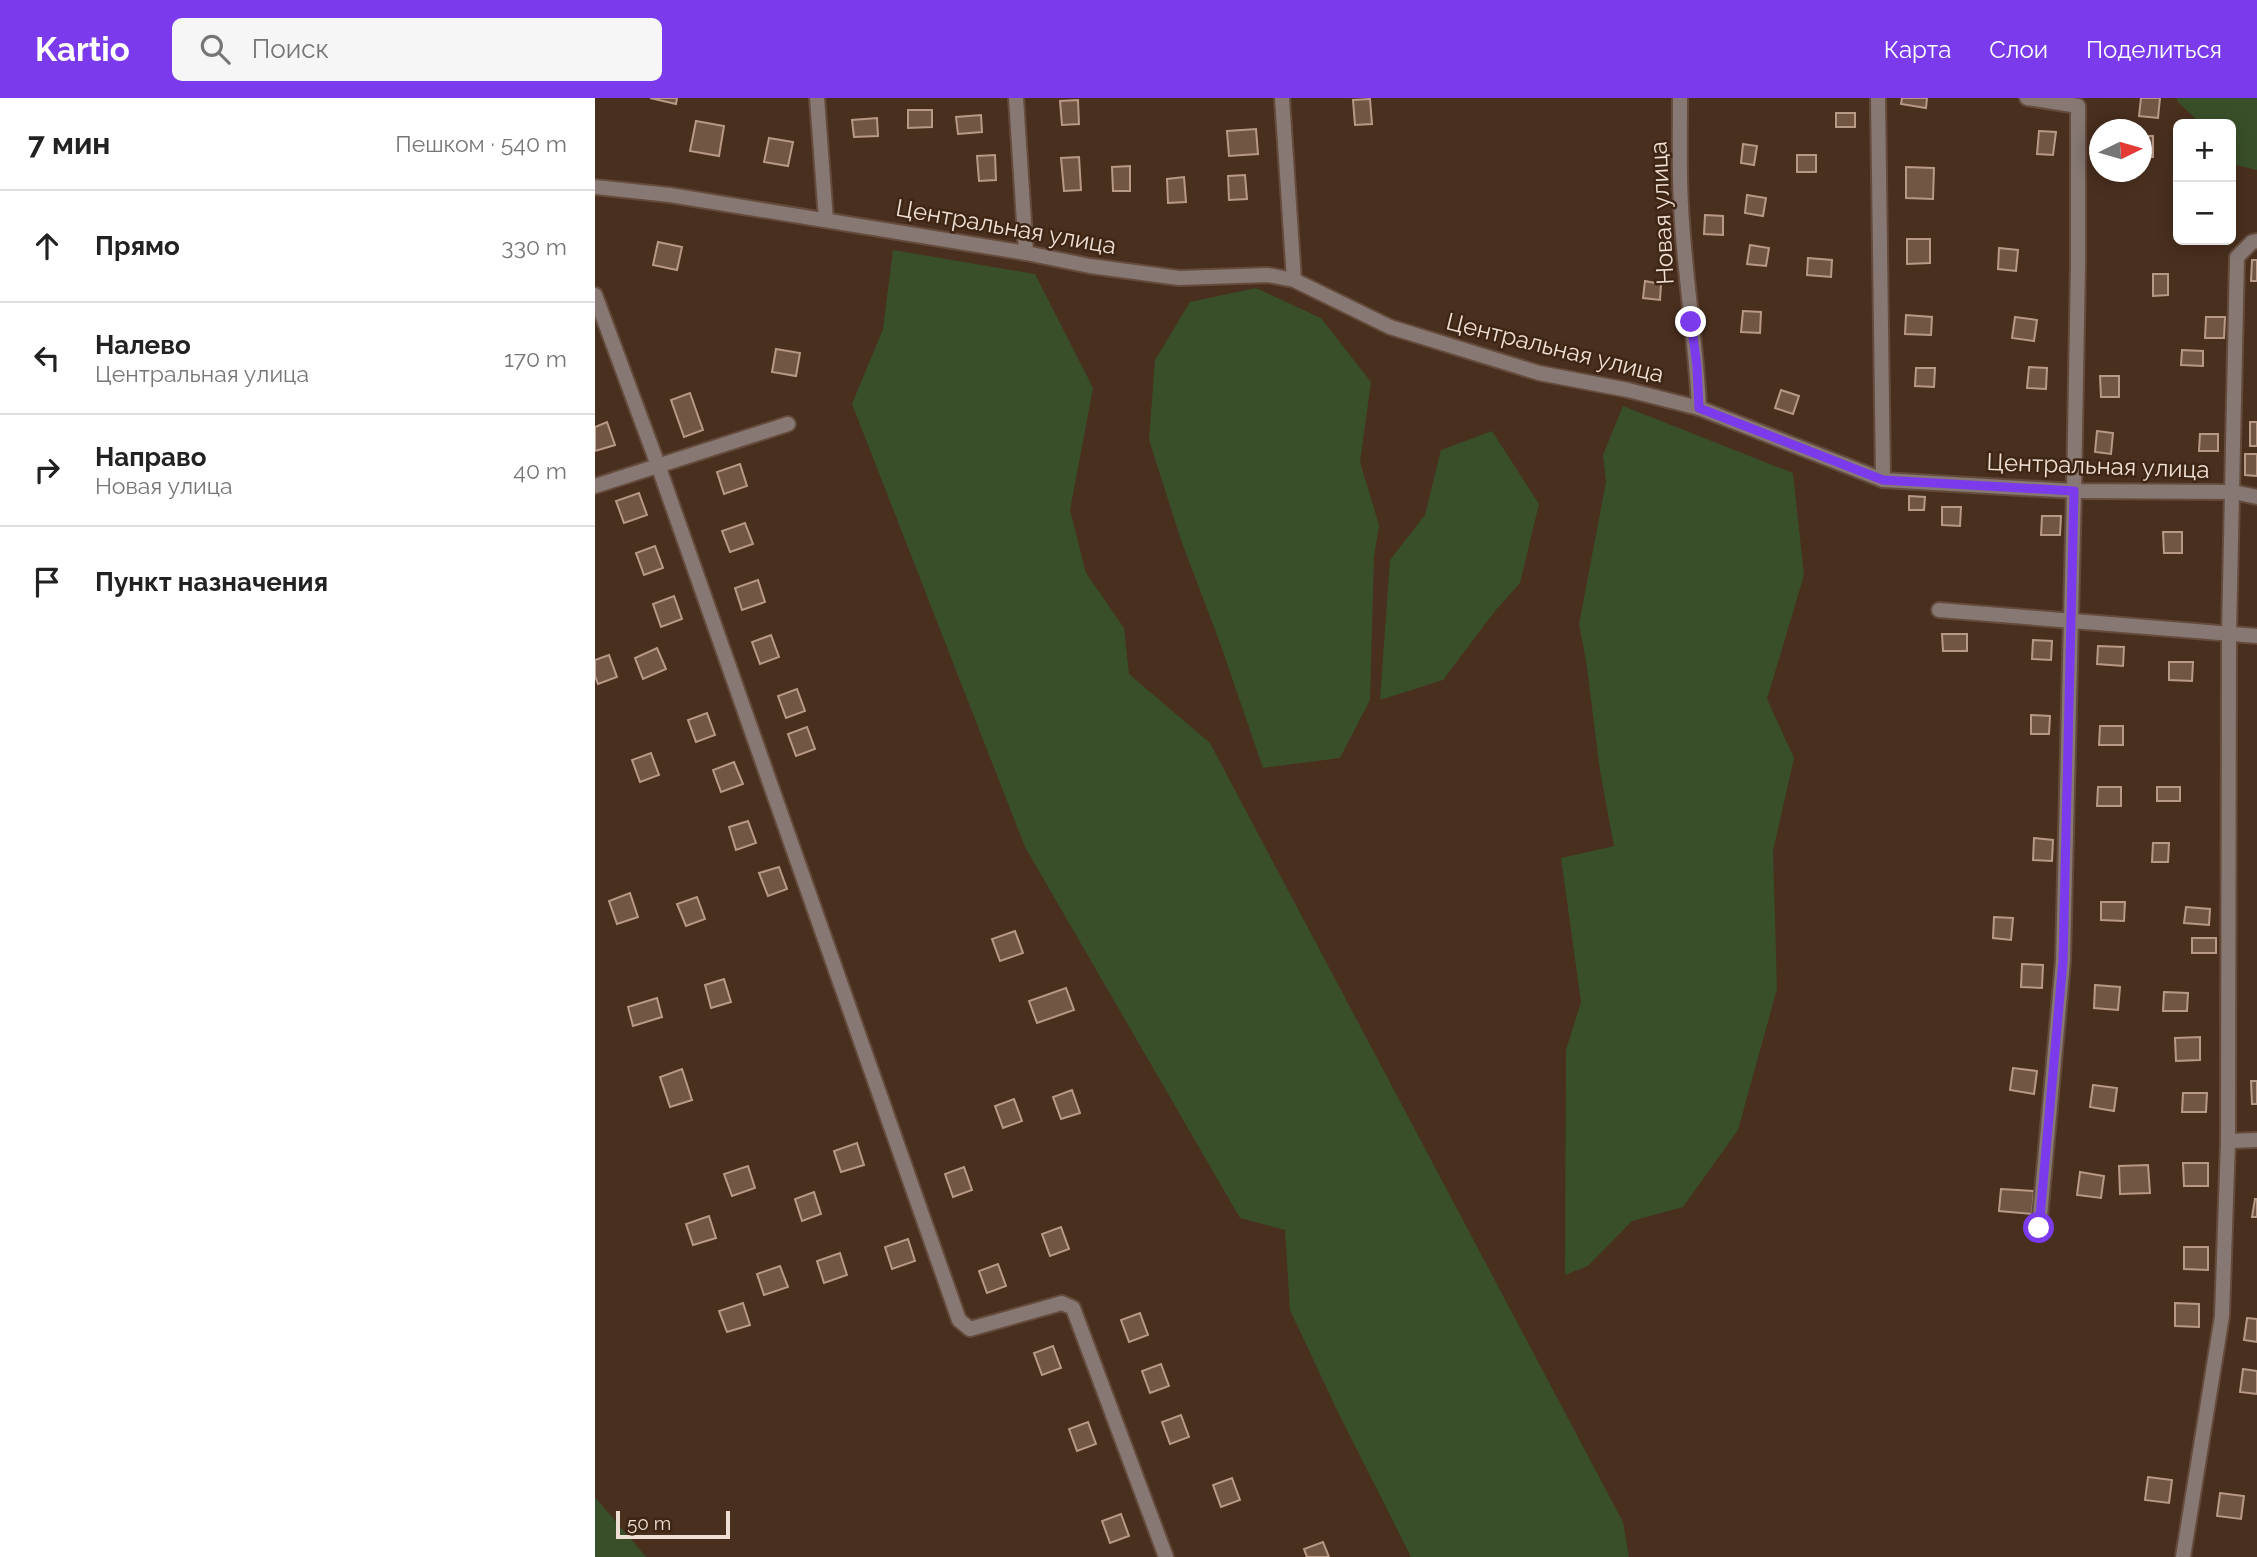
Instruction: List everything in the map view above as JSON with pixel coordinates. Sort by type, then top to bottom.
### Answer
[{"type":"street","points":[[817,98],[826,220]]},
{"type":"street","points":[[1016,98],[1025,253]]},
{"type":"street","points":[[1282,98],[1294,280]]},
{"type":"street","name":"Новая улица","points":[[1680,98],[1681,206],[1699,408]]},
{"type":"street","points":[[1878,98],[1883,480]]},
{"type":"street","points":[[2027,98],[2079,101],[2074,491],[2063,961],[2039,1228]]},
{"type":"street","name":"Центральная улица","points":[[595,187],[670,195],[1090,266],[1179,278],[1268,275],[1294,280],[1390,327],[1539,373],[1628,390],[1699,408],[1883,480],[2074,491],[2233,492],[2257,497]]},
{"type":"street","points":[[2183,1557],[2222,1316],[2228,1141],[2229,634],[2237,257],[2252,242],[2257,241]]},
{"type":"street","points":[[595,295],[960,1320],[970,1329],[1062,1303],[1073,1308],[1166,1557]]},
{"type":"street","points":[[595,486],[787,424]]},
{"type":"street","points":[[1939,610],[2257,636]]},
{"type":"street","points":[[2228,1141],[2257,1140]]},
{"type":"green space","points":[[2177,98],[2257,98],[2257,170],[2236,165],[2236,119],[2196,119]]},
{"type":"green space","points":[[893,250],[1035,274],[1093,388],[1070,510],[1086,573],[1124,628],[1129,674],[1210,743],[1623,1522],[1629,1557],[1411,1557],[1290,1310],[1285,1230],[1240,1218],[1025,847],[852,404],[883,329]]},
{"type":"green space","points":[[1256,288],[1321,318],[1371,382],[1360,462],[1379,525],[1374,557],[1370,700],[1340,758],[1263,768],[1181,540],[1149,440],[1155,360],[1190,302]]},
{"type":"green space","points":[[1623,406],[1793,473],[1804,575],[1767,699],[1794,758],[1773,851],[1777,989],[1738,1130],[1683,1207],[1632,1221],[1588,1266],[1565,1275],[1566,1050],[1581,1002],[1561,858],[1614,846],[1600,771],[1579,624],[1606,482],[1603,455]]},
{"type":"green space","points":[[1492,431],[1539,504],[1520,583],[1495,611],[1443,680],[1380,700],[1390,560],[1425,515],[1441,450]]},
{"type":"green space","points":[[595,1497],[646,1557],[595,1557]]},
{"type":"building","points":[[650,98],[677,98],[676,104]]},
{"type":"building","points":[[1902,98],[1927,98],[1926,108],[1901,104]]},
{"type":"building","points":[[2141,98],[2160,98],[2158,118],[2139,116]]},
{"type":"building","points":[[1370,99],[1372,124],[1355,125],[1353,100]]},
{"type":"building","points":[[1078,100],[1079,124],[1062,125],[1060,101]]},
{"type":"building","points":[[908,110],[932,110],[932,127],[908,128]]},
{"type":"building","points":[[1836,113],[1855,113],[1855,127],[1836,127]]},
{"type":"building","points":[[981,115],[982,132],[958,134],[956,117]]},
{"type":"building","points":[[877,118],[878,136],[854,137],[852,120]]},
{"type":"building","points":[[696,121],[724,126],[719,156],[690,151]]},
{"type":"building","points":[[1256,129],[1258,154],[1229,156],[1227,131]]},
{"type":"building","points":[[2039,131],[2056,132],[2053,155],[2037,154]]},
{"type":"building","points":[[769,138],[793,142],[788,166],[764,162]]},
{"type":"building","points":[[1743,144],[1757,146],[1754,165],[1741,163]]},
{"type":"building","points":[[995,155],[996,180],[979,181],[977,156]]},
{"type":"building","points":[[1797,155],[1816,155],[1816,172],[1797,172]]},
{"type":"building","points":[[1079,157],[1081,190],[1064,191],[1061,158]]},
{"type":"building","points":[[1130,166],[1130,191],[1113,191],[1112,167]]},
{"type":"building","points":[[1906,167],[1934,168],[1933,199],[1906,198]]},
{"type":"building","points":[[1245,175],[1247,199],[1229,200],[1228,176]]},
{"type":"building","points":[[1184,177],[1186,202],[1168,203],[1167,179]]},
{"type":"building","points":[[1747,195],[1766,198],[1763,216],[1745,213]]},
{"type":"building","points":[[1705,215],[1723,216],[1723,235],[1704,234]]},
{"type":"building","points":[[1907,239],[1930,239],[1930,263],[1907,264]]},
{"type":"building","points":[[658,242],[682,247],[677,270],[653,265]]},
{"type":"building","points":[[1750,245],[1769,248],[1766,266],[1747,264]]},
{"type":"building","points":[[1999,248],[2018,250],[2016,271],[1998,269]]},
{"type":"building","points":[[1808,258],[1832,260],[1831,277],[1807,275]]},
{"type":"building","points":[[2252,260],[2257,260],[2257,281],[2251,281]]},
{"type":"building","points":[[2153,274],[2168,274],[2168,295],[2153,296]]},
{"type":"building","points":[[1645,281],[1661,284],[1660,300],[1643,298]]},
{"type":"building","points":[[1743,311],[1761,312],[1760,333],[1741,332]]},
{"type":"building","points":[[1906,315],[1932,317],[1931,335],[1905,334]]},
{"type":"building","points":[[2015,317],[2037,320],[2034,341],[2012,338]]},
{"type":"building","points":[[2206,317],[2225,317],[2224,338],[2205,338]]},
{"type":"building","points":[[776,349],[800,353],[796,376],[772,372]]},
{"type":"building","points":[[2182,350],[2203,351],[2203,366],[2181,365]]},
{"type":"building","points":[[2029,367],[2047,368],[2046,389],[2027,388]]},
{"type":"building","points":[[1916,368],[1935,368],[1934,387],[1915,386]]},
{"type":"building","points":[[2100,376],[2119,376],[2119,397],[2101,397]]},
{"type":"building","points":[[1781,390],[1799,396],[1793,414],[1775,408]]},
{"type":"building","points":[[690,393],[703,430],[684,437],[671,400]]},
{"type":"building","points":[[607,422],[615,445],[595,451],[595,427]]},
{"type":"building","points":[[2250,422],[2257,422],[2257,446],[2250,446]]},
{"type":"building","points":[[2097,431],[2113,433],[2111,454],[2095,452]]},
{"type":"building","points":[[2200,434],[2218,434],[2218,451],[2199,451]]},
{"type":"building","points":[[2245,454],[2257,454],[2257,476],[2245,475]]},
{"type":"building","points":[[740,464],[747,486],[724,494],[717,472]]},
{"type":"building","points":[[639,493],[647,515],[624,523],[616,501]]},
{"type":"building","points":[[1909,496],[1925,497],[1924,510],[1909,510]]},
{"type":"building","points":[[1942,507],[1961,507],[1960,526],[1942,525]]},
{"type":"building","points":[[2042,516],[2061,516],[2060,535],[2041,535]]},
{"type":"building","points":[[745,523],[753,544],[730,552],[722,531]]},
{"type":"building","points":[[2163,532],[2182,532],[2182,553],[2164,553]]},
{"type":"building","points":[[655,546],[663,568],[644,575],[636,553]]},
{"type":"building","points":[[758,580],[765,602],[742,610],[735,588]]},
{"type":"building","points":[[674,596],[682,619],[661,627],[653,604]]},
{"type":"building","points":[[1942,634],[1967,634],[1967,651],[1943,651]]},
{"type":"building","points":[[771,635],[779,657],[760,664],[752,642]]},
{"type":"building","points":[[2033,640],[2052,641],[2051,660],[2032,659]]},
{"type":"building","points":[[2098,646],[2124,647],[2123,666],[2097,664]]},
{"type":"building","points":[[657,648],[666,669],[643,679],[635,658]]},
{"type":"building","points":[[609,655],[617,677],[598,684],[595,660]]},
{"type":"building","points":[[2169,662],[2193,662],[2192,681],[2169,680]]},
{"type":"building","points":[[797,689],[805,711],[786,718],[778,696]]},
{"type":"building","points":[[707,713],[715,735],[696,742],[688,720]]},
{"type":"building","points":[[2031,715],[2050,716],[2049,734],[2031,734]]},
{"type":"building","points":[[2100,726],[2123,726],[2123,745],[2099,745]]},
{"type":"building","points":[[807,727],[815,749],[796,756],[788,734]]},
{"type":"building","points":[[651,753],[659,775],[640,782],[632,760]]},
{"type":"building","points":[[734,762],[743,784],[721,792],[713,770]]},
{"type":"building","points":[[2098,787],[2121,787],[2121,806],[2097,806]]},
{"type":"building","points":[[2157,787],[2180,787],[2180,801],[2157,801]]},
{"type":"building","points":[[748,821],[756,843],[736,850],[729,827]]},
{"type":"building","points":[[2034,838],[2053,840],[2052,861],[2033,860]]},
{"type":"building","points":[[2153,843],[2169,843],[2168,862],[2152,862]]},
{"type":"building","points":[[779,867],[787,889],[768,896],[759,873]]},
{"type":"building","points":[[630,893],[638,917],[617,924],[609,901]]},
{"type":"building","points":[[697,897],[705,919],[686,926],[677,904]]},
{"type":"building","points":[[2101,902],[2125,902],[2124,921],[2101,920]]},
{"type":"building","points":[[2186,907],[2210,909],[2209,925],[2184,923]]},
{"type":"building","points":[[1994,917],[2013,918],[2011,940],[1993,938]]},
{"type":"building","points":[[1015,931],[1023,953],[1000,961],[992,939]]},
{"type":"building","points":[[2192,938],[2216,938],[2216,953],[2192,953]]},
{"type":"building","points":[[2022,964],[2043,965],[2042,988],[2021,987]]},
{"type":"building","points":[[724,979],[731,1002],[711,1008],[705,985]]},
{"type":"building","points":[[2095,985],[2120,987],[2118,1010],[2094,1008]]},
{"type":"building","points":[[1066,988],[1074,1010],[1037,1023],[1029,1001]]},
{"type":"building","points":[[2164,992],[2188,993],[2187,1011],[2163,1011]]},
{"type":"building","points":[[657,998],[662,1017],[633,1026],[628,1007]]},
{"type":"building","points":[[2200,1037],[2200,1060],[2176,1061],[2175,1038]]},
{"type":"building","points":[[2013,1068],[2037,1071],[2034,1094],[2010,1090]]},
{"type":"building","points":[[682,1069],[692,1100],[670,1107],[660,1077]]},
{"type":"building","points":[[2251,1081],[2257,1081],[2257,1104],[2252,1104]]},
{"type":"building","points":[[2093,1085],[2117,1088],[2114,1111],[2090,1107]]},
{"type":"building","points":[[1072,1090],[1080,1113],[1061,1119],[1053,1097]]},
{"type":"building","points":[[2183,1093],[2207,1093],[2206,1112],[2182,1112]]},
{"type":"building","points":[[1014,1099],[1022,1121],[1003,1128],[995,1106]]},
{"type":"building","points":[[857,1143],[864,1165],[841,1172],[834,1151]]},
{"type":"building","points":[[2183,1163],[2208,1163],[2208,1186],[2184,1186]]},
{"type":"building","points":[[2148,1165],[2150,1193],[2120,1194],[2119,1166]]},
{"type":"building","points":[[748,1166],[755,1188],[732,1196],[724,1174]]},
{"type":"building","points":[[964,1167],[972,1190],[953,1197],[945,1174]]},
{"type":"building","points":[[2080,1172],[2104,1176],[2101,1198],[2077,1195]]},
{"type":"building","points":[[2001,1189],[2034,1191],[2032,1214],[1999,1211]]},
{"type":"building","points":[[814,1192],[821,1214],[802,1221],[795,1199]]},
{"type":"building","points":[[2255,1199],[2257,1217],[2252,1217]]},
{"type":"building","points":[[709,1216],[716,1238],[693,1245],[686,1224]]},
{"type":"building","points":[[1061,1227],[1069,1249],[1050,1256],[1042,1234]]},
{"type":"building","points":[[908,1239],[915,1261],[892,1269],[885,1247]]},
{"type":"building","points":[[2184,1247],[2208,1247],[2208,1270],[2184,1269]]},
{"type":"building","points":[[840,1253],[847,1275],[824,1283],[817,1261]]},
{"type":"building","points":[[998,1264],[1006,1286],[987,1293],[979,1271]]},
{"type":"building","points":[[780,1266],[788,1287],[764,1295],[757,1274]]},
{"type":"building","points":[[743,1303],[750,1325],[727,1332],[719,1311]]},
{"type":"building","points":[[2175,1303],[2199,1304],[2199,1327],[2175,1326]]},
{"type":"building","points":[[1140,1313],[1148,1335],[1129,1342],[1121,1320]]},
{"type":"building","points":[[2247,1318],[2257,1319],[2257,1342],[2244,1340]]},
{"type":"building","points":[[1053,1346],[1061,1368],[1042,1375],[1034,1353]]},
{"type":"building","points":[[1161,1364],[1169,1386],[1150,1393],[1142,1371]]},
{"type":"building","points":[[2243,1369],[2257,1371],[2257,1394],[2240,1392]]},
{"type":"building","points":[[1181,1415],[1189,1437],[1170,1444],[1162,1422]]},
{"type":"building","points":[[1088,1422],[1096,1444],[1077,1451],[1069,1429]]},
{"type":"building","points":[[2148,1477],[2172,1480],[2169,1503],[2145,1500]]},
{"type":"building","points":[[1232,1478],[1240,1500],[1221,1507],[1213,1485]]},
{"type":"building","points":[[2220,1493],[2244,1496],[2241,1519],[2217,1516]]},
{"type":"building","points":[[1121,1514],[1129,1536],[1110,1543],[1102,1521]]},
{"type":"building","points":[[1323,1542],[1329,1557],[1307,1557],[1304,1549]]},
{"type":"route","points":[[1691,322],[1699,408],[1883,480],[2074,491],[2063,961],[2039,1228]]}]
